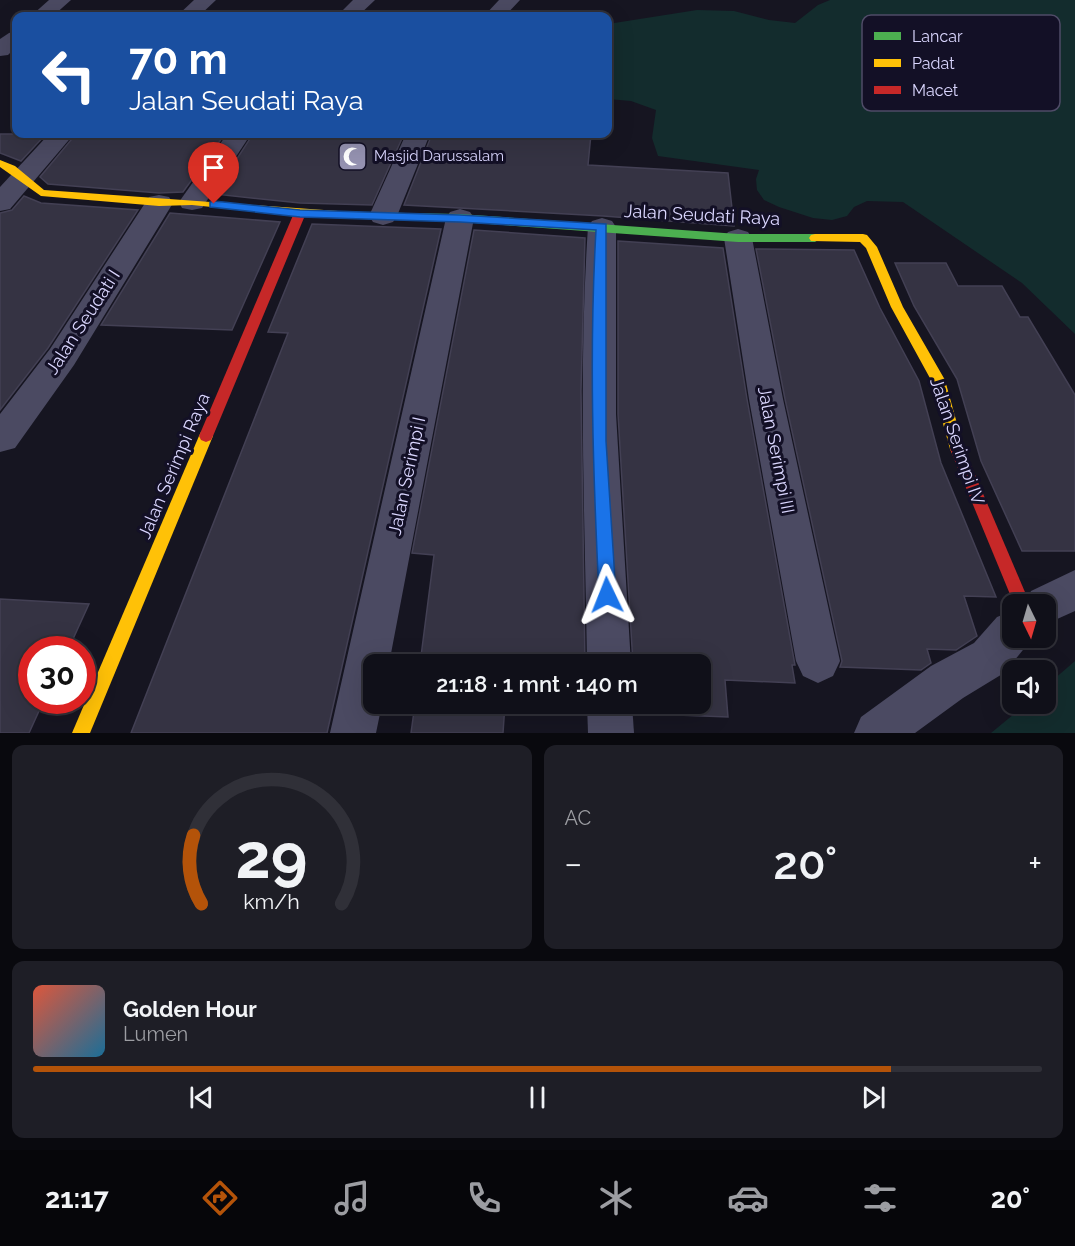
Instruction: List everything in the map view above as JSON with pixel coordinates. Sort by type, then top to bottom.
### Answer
[{"type":"street","points":[[46,12],[61,0]]},
{"type":"street","points":[[192,12],[206,0]]},
{"type":"street","points":[[352,12],[365,0]]},
{"type":"street","points":[[498,12],[510,0]]},
{"type":"street","points":[[0,50],[12,40]]},
{"type":"street","points":[[0,203],[10,170],[56,138]]},
{"type":"street","points":[[192,202],[235,138]]},
{"type":"street","points":[[383,216],[416,138]]},
{"type":"street","name":"Jalan Seudati Raya","points":[[10,170],[33,190],[41,193],[159,203],[192,202],[300,213],[460,218],[738,238],[857,237],[863,238],[871,247]]},
{"type":"street","name":"Jalan Seudati I","points":[[2,438],[62,357],[159,203]]},
{"type":"street","name":"Jalan Serimpi Raya","points":[[81,733],[300,213]]},
{"type":"street","name":"Jalan Serimpi I","points":[[353,733],[460,218]]},
{"type":"street","points":[[602,227],[598,294],[599,441],[607,572],[609,654]]},
{"type":"street","name":"Jalan Serimpi III","points":[[738,238],[766,399],[818,661]]},
{"type":"street","name":"Jalan Serimpi IV","points":[[871,247],[897,307],[938,380],[961,462],[1018,594]]},
{"type":"street","points":[[1056,599],[1075,589]]},
{"type":"street","points":[[877,733],[947,682],[989,658],[1002,643]]},
{"type":"street","points":[[610,714],[611,733]]},
{"type":"green space","points":[[830,0],[1075,0],[1075,334],[1022,283],[903,202],[867,201],[854,207],[847,216],[832,220],[813,218],[779,207],[764,200],[757,190],[756,179],[759,170],[658,156],[652,138],[656,110],[631,101],[612,99],[612,23],[697,10],[734,11],[769,20],[795,23],[818,5]]},
{"type":"green space","points":[[1075,661],[1075,733],[991,733],[1014,714],[1056,714],[1056,677]]},
{"type":"building","points":[[0,134],[12,134],[12,138],[42,138],[21,161],[0,153]]},
{"type":"building","points":[[73,138],[222,138],[183,192],[159,193],[48,184],[40,177]]},
{"type":"building","points":[[250,138],[402,138],[372,205],[300,203],[214,194]]},
{"type":"building","points":[[430,138],[591,138],[588,165],[728,173],[734,226],[603,216],[404,205]]},
{"type":"building","points":[[24,196],[41,203],[138,210],[48,348],[0,410],[0,213],[12,210]]},
{"type":"building","points":[[170,213],[280,222],[232,330],[101,325]]},
{"type":"building","points":[[312,224],[441,229],[327,733],[131,733],[288,333],[268,332]]},
{"type":"building","points":[[474,230],[585,238],[581,391],[585,654],[421,654],[434,555],[412,553]]},
{"type":"building","points":[[618,241],[723,248],[747,399],[795,665],[792,665],[795,683],[725,680],[728,717],[652,714],[711,714],[711,654],[632,654],[618,414]]},
{"type":"building","points":[[756,249],[854,250],[880,308],[919,381],[941,463],[996,597],[964,596],[977,636],[956,650],[927,649],[931,663],[921,670],[840,667],[842,661],[785,399]]},
{"type":"building","points":[[895,263],[946,263],[958,286],[1002,286],[1020,317],[1028,317],[1075,395],[1075,551],[1022,551],[981,461],[957,379],[914,306]]},
{"type":"building","points":[[0,599],[89,604],[74,636],[18,636],[18,714],[38,714],[29,733],[0,733]]},
{"type":"building","points":[[414,714],[504,714],[503,733],[411,733]]},
{"type":"traffic: fast","points":[[352,215],[460,218],[738,238],[815,238]]},
{"type":"traffic: slow","points":[[0,163],[11,168],[41,193],[352,215]]},
{"type":"traffic: slow","points":[[815,238],[863,238],[871,247],[897,307],[938,380],[957,449]]},
{"type":"traffic: slow","points":[[81,733],[206,436]]},
{"type":"traffic: jam","points":[[206,436],[300,213]]},
{"type":"traffic: jam","points":[[957,449],[1018,594]]},
{"type":"place","name":"Masjid Darussalam","points":[[353,156]]},
{"type":"route","points":[[214,204],[300,213],[460,218],[602,227],[598,294],[599,441],[607,595]]}]
